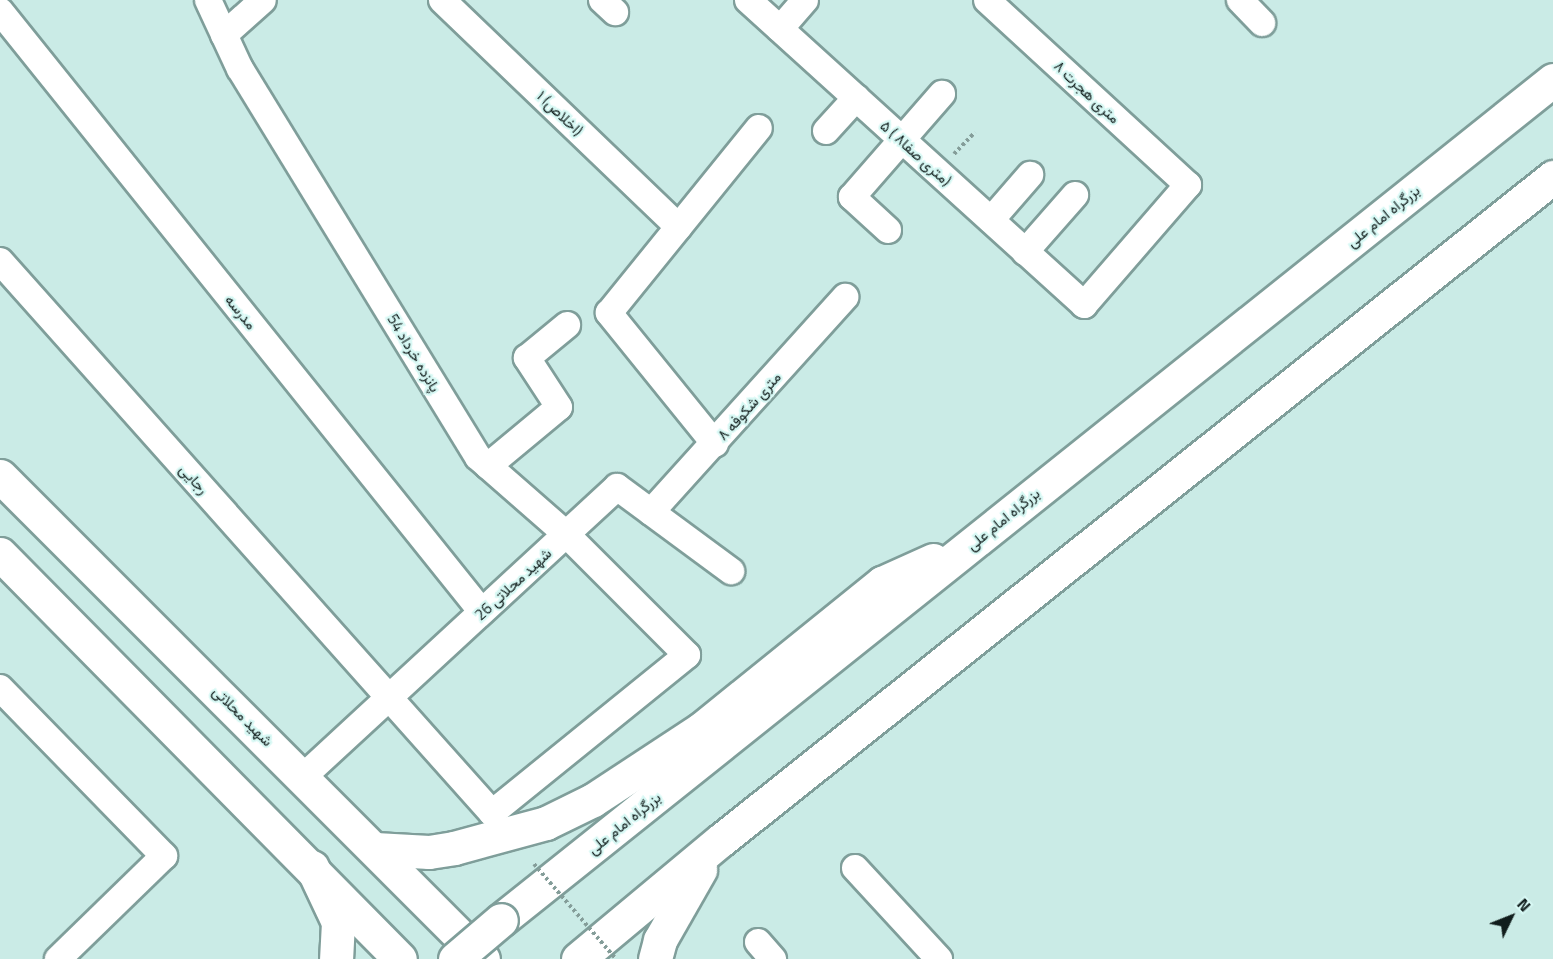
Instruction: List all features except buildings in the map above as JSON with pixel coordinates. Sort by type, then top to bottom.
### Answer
[{"type":"main road","name":"بزرگراه امام علی","points":[[455,959],[1553,80]]},
{"type":"main road","points":[[578,959],[721,840],[1553,177]]},
{"type":"main road","name":"شهید محلاتی","points":[[0,476],[304,776],[483,959]]},
{"type":"main road","points":[[375,849],[429,852],[454,848],[546,823],[593,801],[701,729],[882,583],[976,541]]},
{"type":"main road","points":[[0,554],[312,867],[400,959]]},
{"type":"main road","points":[[655,959],[660,940],[687,889],[721,840]]},
{"type":"main road","points":[[312,867],[338,922],[336,959]]},
{"type":"street","name":"پانزده خرداد 54","points":[[208,0],[240,69],[478,457],[566,534],[687,655]]},
{"type":"street","points":[[224,35],[263,0]]},
{"type":"street","name":"۱ (اخلاص)","points":[[442,0],[679,227]]},
{"type":"street","name":"۵ ( ۸متری صفا)","points":[[748,0],[1084,305]]},
{"type":"street","points":[[780,29],[806,0]]},
{"type":"street","name":"۸ متری هجرت","points":[[987,0],[1188,185],[1084,305]]},
{"type":"street","points":[[1240,0],[1262,24]]},
{"type":"street","name":"مدرسه","points":[[0,11],[482,612]]},
{"type":"street","points":[[888,230],[852,197],[942,94]]},
{"type":"street","points":[[826,131],[856,98]]},
{"type":"street","points":[[715,444],[609,313],[759,128]]},
{"type":"street","points":[[991,220],[1030,175]]},
{"type":"street","points":[[1025,252],[1075,195]]},
{"type":"street","name":"رجایی","points":[[0,261],[492,813],[687,655]]},
{"type":"street","name":"۸ متری شکوفه","points":[[651,512],[715,444],[845,297]]},
{"type":"street","points":[[488,466],[559,407],[527,358],[567,325]]},
{"type":"street","name":"شهید محلاتی 26","points":[[304,776],[617,487],[731,571]]},
{"type":"street","points":[[0,688],[164,856],[58,959]]},
{"type":"street","points":[[855,868],[939,959]]},
{"type":"path","points":[[534,864],[616,959]]}]
